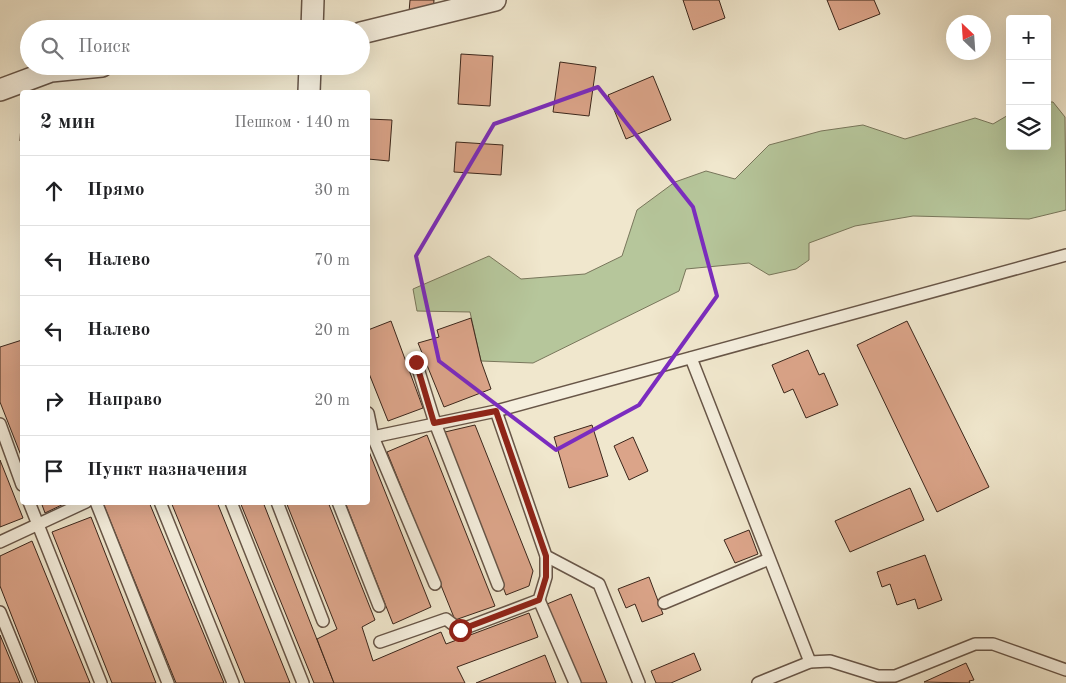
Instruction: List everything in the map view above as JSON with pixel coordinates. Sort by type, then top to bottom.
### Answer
[{"type":"street","points":[[312,20],[313,0]]},
{"type":"street","points":[[370,31],[495,0]]},
{"type":"street","points":[[0,90],[40,75]]},
{"type":"street","points":[[309,90],[310,75]]},
{"type":"lane","points":[[435,584],[370,438],[496,411],[1066,255]]},
{"type":"lane","points":[[690,358],[810,662]]},
{"type":"lane","points":[[416,362],[434,423],[498,585]]},
{"type":"lane","points":[[496,411],[546,556],[546,577],[539,600],[575,683]]},
{"type":"lane","points":[[0,424],[20,479]]},
{"type":"lane","points":[[30,505],[101,683]]},
{"type":"lane","points":[[0,542],[80,505]]},
{"type":"lane","points":[[97,505],[168,683]]},
{"type":"lane","points":[[161,505],[233,683]]},
{"type":"lane","points":[[232,505],[303,683]]},
{"type":"lane","points":[[278,505],[323,621]]},
{"type":"lane","points":[[339,505],[380,606]]},
{"type":"lane","points":[[546,556],[599,584],[640,683]]},
{"type":"lane","points":[[664,603],[769,559]]},
{"type":"lane","points":[[380,642],[446,619],[460,630],[539,600]]},
{"type":"lane","points":[[0,612],[29,683]]},
{"type":"lane","points":[[758,683],[810,662],[830,661],[878,676],[895,676],[975,644],[993,644],[1066,670]]},
{"type":"highlighted area","points":[[598,87],[693,207],[717,296],[639,405],[556,450],[439,361],[416,256],[494,124]]},
{"type":"green space","points":[[1051,102],[1053,102],[1065,117],[1066,210],[1029,219],[913,216],[855,226],[809,243],[809,260],[796,269],[769,275],[749,263],[686,269],[679,291],[533,363],[481,361],[470,312],[417,311],[413,289],[489,256],[521,279],[585,274],[622,256],[637,210],[675,182],[706,171],[735,179],[769,145],[821,131],[863,125],[905,139],[975,118],[993,124],[1006,116],[1006,150],[1051,150]]},
{"type":"building","points":[[410,0],[434,0],[433,13],[409,12]]},
{"type":"building","points":[[683,0],[719,0],[725,18],[693,30]]},
{"type":"building","points":[[827,0],[874,0],[880,14],[839,30]]},
{"type":"building","points":[[461,54],[493,56],[490,106],[458,104]]},
{"type":"building","points":[[560,62],[596,67],[589,116],[553,112]]},
{"type":"building","points":[[653,76],[671,120],[626,139],[608,95]]},
{"type":"building","points":[[370,119],[392,120],[389,161],[370,159]]},
{"type":"building","points":[[456,142],[503,145],[501,175],[454,172]]},
{"type":"building","points":[[471,318],[481,361],[491,389],[444,407],[418,343],[439,337],[437,330]]},
{"type":"building","points":[[391,321],[423,408],[388,421],[370,376],[370,329]]},
{"type":"building","points":[[907,321],[989,487],[937,512],[857,345]]},
{"type":"building","points":[[20,341],[20,453],[0,402],[0,347]]},
{"type":"building","points":[[808,350],[819,375],[824,373],[838,405],[806,418],[793,389],[784,393],[772,365]]},
{"type":"building","points":[[475,425],[533,571],[529,586],[506,595],[445,432]]},
{"type":"building","points":[[592,425],[608,476],[569,488],[554,437]]},
{"type":"building","points":[[427,435],[495,606],[455,620],[387,452]]},
{"type":"building","points":[[633,437],[648,471],[629,480],[614,446]]},
{"type":"building","points":[[370,454],[431,607],[393,624],[346,505],[370,505]]},
{"type":"building","points":[[0,460],[23,518],[0,527]]},
{"type":"building","points":[[910,488],[924,520],[850,552],[835,521]]},
{"type":"building","points":[[42,505],[62,505],[45,513]]},
{"type":"building","points":[[104,505],[150,505],[224,683],[176,683]]},
{"type":"building","points":[[172,505],[218,505],[290,683],[245,683]]},
{"type":"building","points":[[241,505],[264,505],[334,683],[314,683]]},
{"type":"building","points":[[287,505],[329,505],[375,620],[362,627],[373,661],[441,632],[446,644],[529,613],[538,637],[457,667],[465,683],[334,683],[317,639],[337,629]]},
{"type":"building","points":[[91,517],[156,683],[112,683],[52,532]]},
{"type":"building","points":[[749,530],[758,554],[735,563],[724,540]]},
{"type":"building","points":[[32,541],[90,683],[38,683],[0,586],[0,556]]},
{"type":"building","points":[[925,555],[942,600],[918,609],[915,599],[897,605],[890,584],[882,587],[877,572]]},
{"type":"building","points":[[649,577],[663,614],[642,622],[635,604],[626,608],[618,589]]},
{"type":"building","points":[[571,594],[607,683],[581,683],[547,604]]},
{"type":"building","points":[[0,635],[20,683],[0,683]]},
{"type":"building","points":[[694,653],[701,670],[671,683],[656,683],[651,671]]},
{"type":"building","points":[[545,655],[556,683],[476,683]]},
{"type":"building","points":[[966,663],[974,680],[969,681],[970,683],[924,682]]},
{"type":"route","points":[[416,362],[434,423],[496,411],[546,556],[546,577],[539,600],[460,630]]}]
